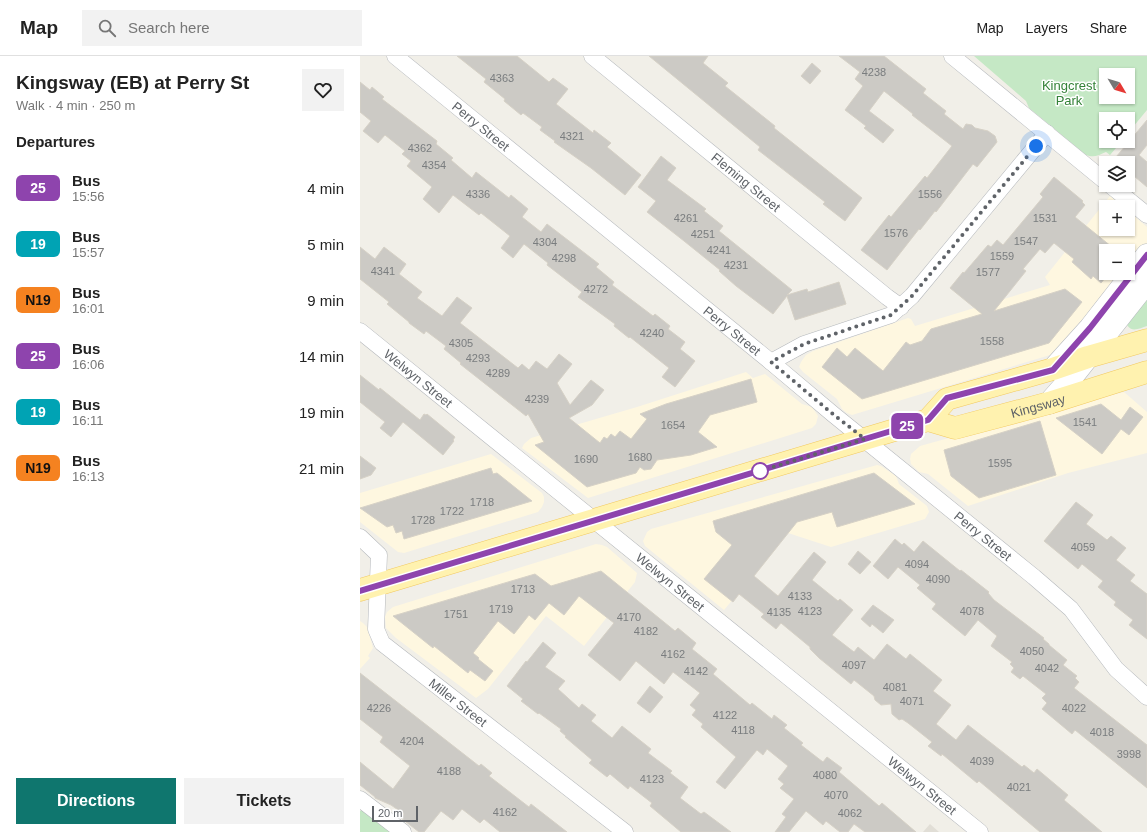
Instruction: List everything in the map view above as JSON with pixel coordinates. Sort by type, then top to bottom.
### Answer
[{"type":"main road","points":[[1053,370],[1090,328],[1147,255]]},
{"type":"main road","points":[[1049,403],[1088,357],[1147,282]]},
{"type":"main road","points":[[369,588],[928,420],[947,398],[1053,370],[1088,357],[1147,340]]},
{"type":"main road","name":"Kingsway","points":[[928,420],[955,428],[1049,403],[1147,372]]},
{"type":"street","name":"Perry Street","points":[[395,56],[1034,577],[1071,609],[1116,669],[1147,697]]},
{"type":"street","name":"Fleming Street","points":[[592,56],[887,297],[901,306]]},
{"type":"street","points":[[952,56],[1099,176]]},
{"type":"street","points":[[771,362],[804,344],[891,315],[912,296],[1047,133]]},
{"type":"street","points":[[1119,192],[1147,215]]},
{"type":"street","name":"Welwyn Street","points":[[360,331],[980,832]]},
{"type":"street","name":"Miller Street","points":[[360,537],[379,555],[369,588],[376,629],[382,643],[625,832]]},
{"type":"street","points":[[360,799],[402,832]]},
{"type":"shaded area","points":[[1110,196],[1115,200],[1107,200]]},
{"type":"shaded area","points":[[1099,210],[1099,236],[1135,236],[1135,217],[1147,227],[1147,245],[1135,260],[1135,244],[1099,244],[1099,280],[1119,280],[1060,352],[852,415],[842,409],[837,399],[803,372],[799,367],[806,355],[813,351],[908,318],[911,319],[915,326],[1050,285],[1045,277]]},
{"type":"shaded area","points":[[746,372],[753,378],[765,374],[802,404],[812,407],[818,416],[816,424],[812,428],[588,498],[522,448],[531,438],[637,407]]},
{"type":"shaded area","points":[[1124,392],[1147,412],[1147,453],[1068,473],[968,506],[928,474],[919,472],[911,464],[911,454],[920,446],[1050,410]]},
{"type":"shaded area","points":[[491,454],[542,493],[544,502],[538,512],[404,553],[398,552],[360,522],[360,493]]},
{"type":"shaded area","points":[[877,465],[896,476],[899,484],[927,506],[929,512],[925,519],[831,547],[788,533],[724,610],[645,546],[643,541],[647,532],[651,529]]},
{"type":"shaded area","points":[[596,544],[607,547],[637,573],[635,582],[584,646],[546,616],[488,689],[476,698],[396,638],[386,628],[385,617],[387,612],[393,607]]},
{"type":"shaded area","points":[[360,621],[367,627],[373,648],[368,656],[370,658],[360,669]]},
{"type":"shaded area","points":[[930,824],[939,832],[923,832]]},
{"type":"green space","name":"Kingcrest Park","points":[[974,56],[1147,56],[1147,110],[1135,125],[1135,112],[1099,112],[1099,148],[1116,148],[1110,155],[1106,152],[1094,156],[1086,155],[1029,108],[1026,101]]},
{"type":"green space","points":[[1147,299],[1147,326],[1131,329],[1127,325]]},
{"type":"green space","points":[[365,809],[391,832],[360,832],[360,811]]},
{"type":"building","points":[[457,56],[517,56],[549,82],[553,78],[568,89],[556,104],[593,133],[594,130],[611,143],[607,147],[641,175],[625,195],[591,168],[554,142],[555,141],[540,130],[542,127],[523,113],[521,115],[504,101],[505,99],[484,82],[486,79]]},
{"type":"building","points":[[649,56],[708,56],[703,63],[728,83],[725,86],[775,126],[774,128],[862,198],[845,221],[823,204],[825,202],[758,150],[760,147]]},
{"type":"building","points":[[839,56],[884,56],[926,89],[923,93],[946,111],[944,114],[963,129],[966,124],[988,131],[995,136],[997,142],[977,167],[973,164],[936,212],[935,211],[920,230],[919,229],[887,270],[861,250],[889,215],[891,217],[925,176],[927,178],[952,146],[884,91],[869,111],[894,130],[883,143],[864,128],[866,126],[845,110],[863,86],[855,79],[860,72]]},
{"type":"building","points":[[812,63],[821,71],[810,84],[801,76]]},
{"type":"building","points":[[360,82],[370,90],[372,87],[384,97],[382,99],[437,141],[436,144],[453,158],[451,160],[472,178],[476,172],[509,198],[511,195],[528,209],[522,217],[541,232],[547,224],[599,264],[596,267],[614,282],[612,285],[653,316],[655,314],[670,326],[668,329],[685,342],[680,349],[695,361],[675,387],[662,377],[669,368],[614,326],[615,324],[578,297],[582,292],[547,265],[548,263],[524,244],[513,258],[501,248],[510,236],[481,213],[479,215],[453,195],[439,213],[423,199],[432,187],[407,166],[411,161],[402,154],[405,151],[385,135],[378,143],[363,131],[371,121],[360,112]]},
{"type":"building","points":[[1147,120],[1147,145],[1139,155],[1147,162],[1147,187],[1135,177],[1135,156],[1117,156],[1124,148],[1135,148],[1135,134]]},
{"type":"building","points":[[661,156],[676,168],[667,180],[706,209],[704,211],[723,226],[719,231],[792,290],[787,295],[807,289],[808,292],[839,282],[846,304],[795,320],[787,296],[773,314],[736,286],[719,271],[720,270],[647,212],[656,201],[638,187]]},
{"type":"building","points":[[1054,177],[1083,201],[1082,202],[1085,205],[1075,217],[1108,244],[1099,244],[1099,280],[1103,280],[1101,283],[1093,276],[1091,279],[1072,262],[1074,259],[1054,243],[1045,253],[1040,249],[1023,269],[1026,271],[994,311],[1065,289],[1082,302],[1049,343],[862,399],[822,367],[837,348],[847,357],[855,348],[883,371],[906,342],[910,345],[922,341],[931,329],[982,314],[950,288],[988,245],[991,247],[997,240],[1003,245],[1043,197],[1040,194]]},
{"type":"building","points":[[360,247],[375,259],[384,247],[406,264],[399,274],[422,292],[417,298],[442,316],[457,297],[472,308],[460,323],[518,368],[522,364],[529,370],[536,361],[547,369],[559,354],[572,364],[557,383],[570,405],[591,380],[604,390],[592,405],[569,418],[600,443],[604,437],[607,439],[611,434],[615,437],[620,431],[631,439],[647,419],[640,414],[666,404],[751,379],[757,402],[710,415],[698,432],[717,447],[691,455],[657,460],[651,469],[644,470],[640,467],[636,473],[587,487],[535,445],[544,442],[528,414],[526,416],[460,364],[461,363],[444,349],[446,346],[426,331],[424,334],[409,323],[387,304],[389,302],[360,279]]},
{"type":"building","points":[[360,375],[379,390],[380,388],[420,420],[424,414],[427,414],[455,437],[453,440],[454,441],[443,455],[403,422],[391,437],[380,428],[385,422],[360,402]]},
{"type":"building","points":[[1101,404],[1121,420],[1130,407],[1143,417],[1129,435],[1121,429],[1102,454],[1056,418]]},
{"type":"building","points":[[1040,421],[1056,475],[979,498],[951,476],[944,450]]},
{"type":"building","points":[[360,456],[376,468],[371,475],[360,479]]},
{"type":"building","points":[[491,468],[493,474],[497,473],[532,501],[404,539],[402,531],[396,533],[393,525],[387,527],[360,508]]},
{"type":"building","points":[[874,473],[915,504],[837,527],[832,512],[797,522],[754,576],[778,596],[814,552],[826,562],[812,580],[838,601],[840,599],[853,610],[832,635],[854,652],[858,647],[874,660],[887,644],[906,659],[910,654],[942,680],[933,691],[951,705],[936,724],[956,740],[968,725],[1022,767],[1024,765],[1034,773],[1037,769],[1068,795],[1064,800],[1102,832],[1040,832],[979,781],[977,783],[942,754],[941,756],[928,746],[932,742],[908,723],[902,719],[899,720],[892,714],[891,704],[881,705],[875,700],[874,696],[854,680],[851,684],[819,658],[810,649],[810,647],[781,623],[776,629],[761,617],[764,614],[739,594],[733,602],[704,579],[732,545],[716,532],[713,521]]},
{"type":"building","points":[[1076,502],[1093,515],[1086,524],[1107,540],[1111,536],[1126,548],[1116,560],[1135,575],[1130,581],[1147,594],[1147,639],[1129,625],[1133,620],[1114,605],[1116,602],[1098,587],[1103,581],[1082,564],[1078,569],[1044,541]]},
{"type":"building","points":[[895,539],[902,545],[904,543],[914,552],[923,541],[989,592],[988,593],[994,600],[1044,638],[1043,639],[1049,645],[1067,660],[1063,665],[1077,676],[1075,678],[1079,682],[1074,688],[1147,745],[1147,788],[1075,730],[1072,734],[1042,709],[1047,703],[1042,698],[1046,694],[1023,676],[1020,679],[1011,672],[1014,668],[1010,664],[1012,662],[991,646],[997,636],[978,620],[965,636],[932,609],[936,604],[917,588],[920,585],[898,567],[888,579],[873,566]]},
{"type":"building","points":[[858,551],[871,562],[860,574],[848,564]]},
{"type":"building","points":[[601,571],[675,631],[678,628],[696,643],[692,649],[717,669],[713,674],[750,705],[752,703],[772,719],[774,715],[787,725],[784,728],[803,743],[801,745],[823,762],[827,757],[842,768],[839,772],[879,806],[882,803],[916,832],[865,832],[854,824],[848,832],[840,832],[826,821],[823,825],[806,811],[789,832],[775,832],[786,817],[782,814],[794,799],[780,788],[784,784],[778,779],[788,766],[767,749],[763,755],[757,750],[725,789],[716,782],[736,757],[701,727],[703,724],[692,715],[696,710],[690,705],[700,693],[673,672],[664,684],[636,661],[620,681],[588,655],[614,623],[579,596],[564,615],[549,603],[535,620],[529,615],[514,634],[498,621],[473,653],[493,671],[485,681],[470,670],[468,673],[434,646],[433,648],[393,616],[535,574],[551,586]]},
{"type":"building","points":[[873,605],[894,620],[883,633],[872,624],[870,627],[861,619]]},
{"type":"building","points":[[543,642],[556,653],[545,667],[565,681],[558,689],[579,708],[582,704],[596,715],[591,721],[612,738],[622,726],[651,749],[648,753],[672,771],[670,773],[688,787],[680,798],[701,814],[704,812],[731,832],[681,832],[650,806],[652,803],[630,786],[628,789],[610,774],[607,777],[589,763],[592,760],[565,737],[566,736],[560,731],[561,729],[521,701],[523,699],[507,686]]},
{"type":"building","points":[[360,673],[479,766],[481,764],[492,773],[489,776],[529,807],[531,804],[567,832],[500,832],[484,819],[480,823],[462,809],[453,820],[441,811],[424,832],[419,832],[401,818],[404,814],[391,805],[375,798],[360,785],[360,762],[393,789],[410,766],[380,742],[383,737],[360,719]]},
{"type":"building","points":[[650,686],[663,697],[650,713],[637,703]]},
{"type":"bus line","name":"25","points":[[360,591],[571,526],[928,420],[947,398],[1053,370],[1090,328],[1147,255]]},
{"type":"route","points":[[760,471],[865,439],[771,362],[804,344],[891,315],[912,296],[1036,146]]}]
